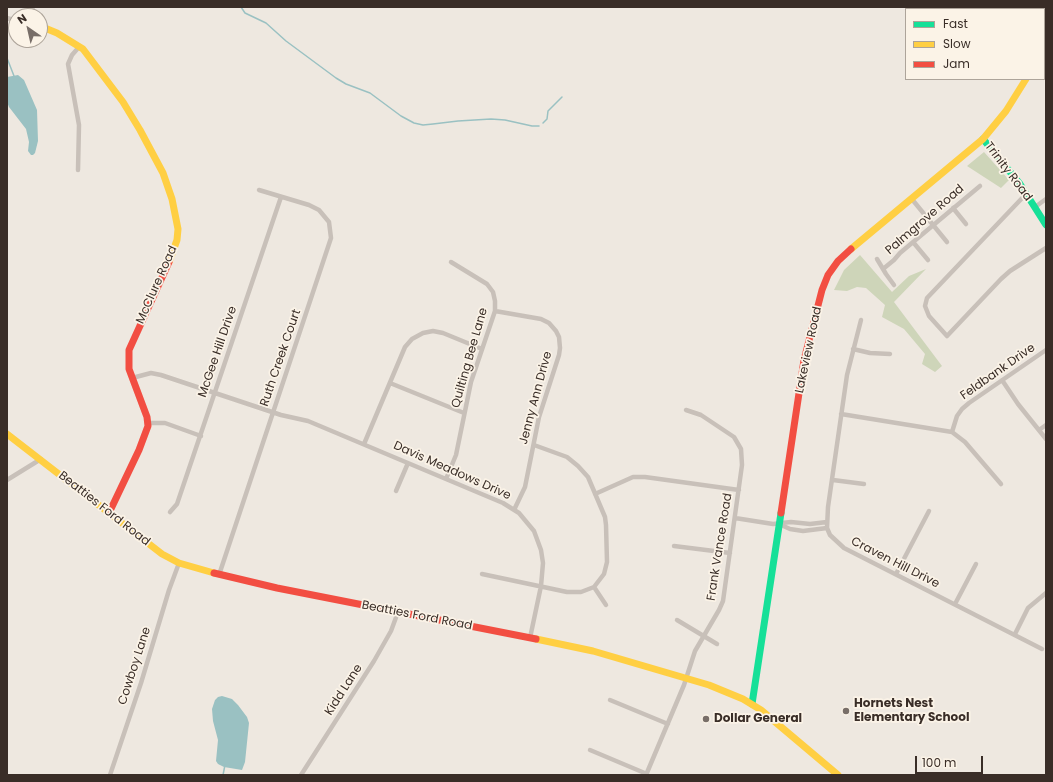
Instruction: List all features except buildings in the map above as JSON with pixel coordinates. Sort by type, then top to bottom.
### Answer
[{"type":"main road","name":"McClure Road","points":[[48,29],[57,33],[85,52],[123,102],[157,160],[172,199],[178,230],[177,240],[171,258],[138,326],[129,350],[128,360],[132,378],[148,423]]},
{"type":"main road","name":"Lakeview Road","points":[[752,704],[804,360],[822,290],[828,275],[838,261],[852,248],[983,138],[1006,110],[1025,80]]},
{"type":"main road","name":"Trinity Road","points":[[983,138],[1012,174],[1046,225]]},
{"type":"main road","points":[[109,513],[139,450],[147,430],[148,423]]},
{"type":"main road","name":"Beatties Ford Road","points":[[7,434],[157,551],[179,563],[219,575],[277,588],[592,651],[727,692],[752,704],[782,726],[838,775]]},
{"type":"street","points":[[78,170],[79,125],[68,64],[72,55],[79,47]]},
{"type":"street","name":"Palmgrove Road","points":[[883,269],[980,186]]},
{"type":"street","name":"Ruth Creek Court","points":[[219,575],[332,238],[329,222],[319,210],[309,205],[259,190]]},
{"type":"street","points":[[1026,194],[927,298],[925,306],[929,316],[947,336],[1010,271],[1046,248]]},
{"type":"street","name":"McGee Hill Drive","points":[[170,512],[178,504],[281,197]]},
{"type":"street","points":[[911,198],[947,242]]},
{"type":"street","points":[[1035,207],[1046,199]]},
{"type":"street","points":[[953,208],[966,224]]},
{"type":"street","points":[[913,242],[928,260]]},
{"type":"street","points":[[877,259],[894,285]]},
{"type":"street","name":"Quilting Bee Lane","points":[[446,479],[456,455],[471,382],[495,311],[495,300],[487,284],[451,262]]},
{"type":"street","name":"Jenny Ann Drive","points":[[495,311],[541,319],[549,323],[556,331],[559,338],[559,355],[539,417],[525,487],[514,510]]},
{"type":"street","points":[[735,518],[779,524],[790,529],[803,531],[827,528],[847,375],[861,320]]},
{"type":"street","points":[[364,444],[405,347],[412,339],[423,333],[433,331],[443,333],[482,350]]},
{"type":"street","points":[[853,349],[870,353],[890,354]]},
{"type":"street","name":"Feldbank Drive","points":[[952,432],[957,416],[962,409],[1046,350]]},
{"type":"street","name":"Davis Meadows Drive","points":[[132,378],[144,374],[155,373],[274,412],[308,421],[503,503],[514,510],[528,522],[538,539],[543,563],[541,586],[530,638]]},
{"type":"street","points":[[1002,380],[1018,404],[1046,439]]},
{"type":"street","points":[[390,383],[464,413]]},
{"type":"street","name":"Frank Vance Road","points":[[647,774],[686,679],[693,654],[720,610],[723,601],[742,465],[739,444],[730,434],[695,412],[686,410]]},
{"type":"street","points":[[841,414],[952,432],[965,442],[1001,484]]},
{"type":"street","points":[[148,423],[165,423],[200,436]]},
{"type":"street","points":[[1039,430],[1046,425]]},
{"type":"street","points":[[482,574],[567,592],[581,592],[594,587],[604,574],[607,562],[605,516],[588,477],[567,457],[534,444]]},
{"type":"street","points":[[7,480],[41,459]]},
{"type":"street","points":[[396,491],[408,463]]},
{"type":"street","points":[[595,494],[633,477],[645,477],[739,490]]},
{"type":"street","points":[[833,480],[864,484]]},
{"type":"street","points":[[896,574],[929,511]]},
{"type":"street","points":[[779,524],[791,522],[810,524],[827,522]]},
{"type":"street","name":"Craven Hill Drive","points":[[827,528],[834,540],[844,548],[1042,649]]},
{"type":"street","points":[[674,546],[730,553]]},
{"type":"street","name":"Cowboy Lane","points":[[110,775],[179,563]]},
{"type":"street","points":[[955,604],[976,564]]},
{"type":"street","points":[[594,587],[606,605]]},
{"type":"street","points":[[1015,634],[1028,608],[1046,593]]},
{"type":"street","name":"Kidd Lane","points":[[301,775],[371,666],[391,631],[398,612]]},
{"type":"street","points":[[677,620],[717,644]]},
{"type":"street","points":[[610,700],[668,724]]},
{"type":"street","points":[[590,750],[647,774]]},
{"type":"green space","points":[[984,152],[1009,180],[1001,188],[967,166]]},
{"type":"green space","points":[[860,255],[892,292],[909,276],[926,269],[894,302],[942,366],[935,372],[922,364],[925,354],[904,329],[882,317],[885,305],[866,288],[857,287],[847,291],[834,290],[844,270]]},
{"type":"water","points":[[18,75],[24,80],[37,110],[38,141],[35,153],[33,155],[31,155],[28,151],[29,142],[26,129],[9,107],[7,102],[7,77]]},
{"type":"water","points":[[222,696],[232,699],[238,705],[247,717],[249,723],[245,762],[242,770],[224,767],[216,761],[218,740],[213,721],[212,709],[215,700]]},
{"type":"waterway","points":[[241,7],[245,13],[266,23],[286,41],[336,78],[346,84],[370,93],[401,116],[414,123],[423,125],[491,119],[539,126]]},
{"type":"waterway","points":[[7,58],[14,76]]},
{"type":"waterway","points":[[543,123],[547,119],[548,111],[562,97]]},
{"type":"waterway","points":[[223,775],[225,765]]},
{"type":"traffic: fast","points":[[983,139],[1020,184],[1046,225]]},
{"type":"traffic: fast","points":[[752,704],[781,513]]},
{"type":"traffic: slow","points":[[48,29],[83,49],[123,102],[163,173],[172,199],[178,229],[177,240],[169,262]]},
{"type":"traffic: slow","points":[[851,249],[983,139],[1006,111],[1025,80]]},
{"type":"traffic: slow","points":[[7,434],[162,554],[179,563],[214,573]]},
{"type":"traffic: slow","points":[[536,639],[593,651],[709,685],[743,699],[761,710],[838,775]]},
{"type":"traffic: jam","points":[[781,513],[804,360],[822,290],[828,275],[838,261],[851,249]]},
{"type":"traffic: jam","points":[[109,513],[139,450],[148,426],[147,417],[129,369],[129,350],[169,262]]},
{"type":"traffic: jam","points":[[214,573],[277,588],[536,639]]},
{"type":"place","name":"Hornets Nest Elementary School","points":[[846,711]]},
{"type":"place","name":"Dollar General","points":[[706,719]]}]
